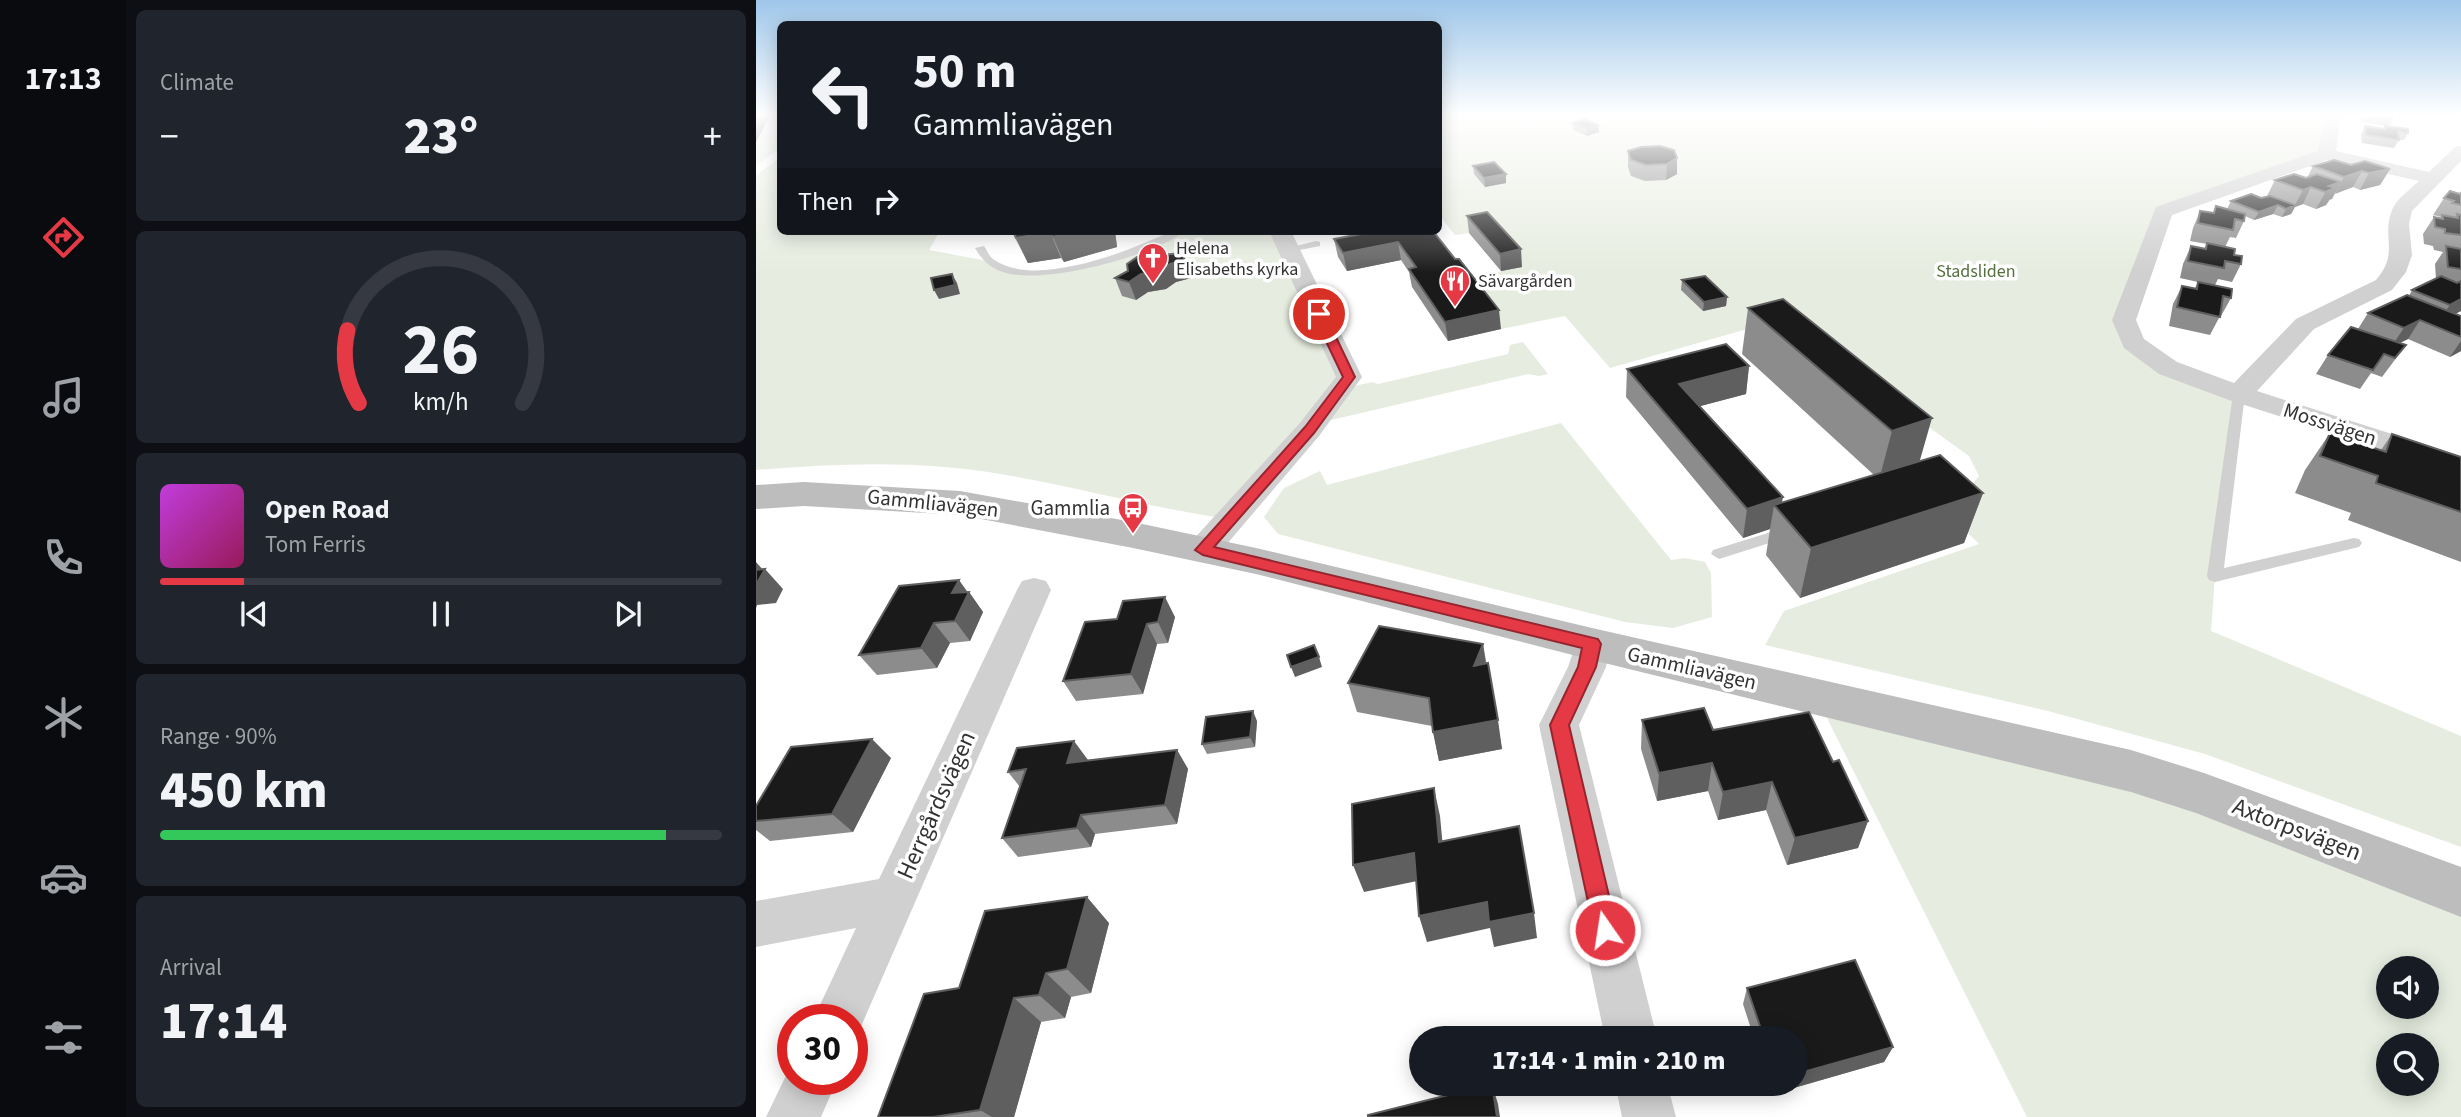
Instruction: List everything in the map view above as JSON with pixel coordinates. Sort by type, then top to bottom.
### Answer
[{"type":"street","name":"Mossvägen","points":[[2286,168],[2163,211],[2124,320],[2133,343],[2168,368],[2239,394],[2461,466]]},
{"type":"street","points":[[2387,168],[2434,179]]},
{"type":"street","points":[[2239,394],[2305,324],[2384,285],[2395,272],[2401,255],[2399,224],[2402,209],[2444,168]]},
{"type":"street","points":[[1203,550],[1309,430],[1349,377],[1285,240]]},
{"type":"street","name":"Gammliavägen","points":[[756,497],[825,494],[960,503],[1203,550],[2131,771]]},
{"type":"street","name":"Herrgårdsvägen","points":[[845,1004],[1034,590]]},
{"type":"street","points":[[1592,644],[1587,667],[1559,725],[1628,1026]]},
{"type":"street","name":"Axtorpsvägen","points":[[2131,771],[2204,794],[2461,892]]},
{"type":"street","points":[[756,925],[894,898]]},
{"type":"street","points":[[793,1117],[803,1095]]},
{"type":"street","points":[[1644,1096],[1649,1117]]},
{"type":"lane","points":[[980,248],[988,261],[1001,269],[1030,274],[1110,260],[1151,246],[1172,235]]},
{"type":"lane","points":[[1285,240],[1316,244]]},
{"type":"lane","points":[[2239,394],[2215,576],[2354,543]]},
{"type":"lane","points":[[1719,554],[1796,529]]},
{"type":"green space","points":[[766,168],[777,168],[777,235],[938,235],[929,250],[988,261],[1030,273],[1110,260],[1170,235],[1282,235],[1342,389],[1372,382],[1378,384],[1508,354],[1510,345],[1523,342],[1548,374],[1528,374],[1314,424],[1230,519],[975,470],[913,465],[850,465],[756,470],[756,175]]},
{"type":"green space","name":"Stadsliden","points":[[1442,168],[2286,168],[2163,211],[2124,321],[2133,343],[2239,394],[2215,576],[2211,631],[2461,736],[2461,847],[2205,754],[2048,711],[1765,645],[1784,611],[1979,544],[1938,503],[1970,487],[1979,476],[1969,456],[1779,320],[1610,368],[1565,316],[1501,329],[1464,280],[1501,271],[1469,233],[1455,235],[1442,219]]},
{"type":"green space","points":[[1561,423],[1671,560],[1685,558],[1705,562],[1711,573],[1712,617],[1673,628],[1625,622],[1278,534],[1264,517],[1284,488],[1320,471],[1327,485]]},
{"type":"green space","points":[[1816,696],[2461,892],[2461,1117],[2027,1117]]},
{"type":"building","points":[[1475,168],[1500,168],[1506,174],[1484,178]]},
{"type":"building","points":[[2319,168],[2390,169],[2369,173],[2362,171],[2344,177]]},
{"type":"building","points":[[2294,174],[2306,178],[2317,174],[2341,182],[2329,186],[2335,188],[2325,192],[2311,187],[2303,190],[2275,180]]},
{"type":"building","points":[[2450,191],[2461,193],[2461,205],[2444,198]]},
{"type":"building","points":[[2251,194],[2261,198],[2270,196],[2295,205],[2286,209],[2278,205],[2259,212],[2231,201]]},
{"type":"building","points":[[2216,206],[2245,214],[2244,221],[2235,219],[2233,230],[2198,223],[2200,211],[2214,213]]},
{"type":"building","points":[[1487,212],[1521,249],[1500,254],[1467,216]]},
{"type":"building","points":[[2457,214],[2461,215],[2461,235],[2445,233],[2445,229],[2435,227],[2434,217],[2443,219],[2442,215],[2458,218]]},
{"type":"building","points":[[1356,235],[1436,235],[1455,259],[1459,259],[1499,310],[1445,322],[1409,269],[1416,267],[1398,242],[1343,253],[1334,239]]},
{"type":"building","points":[[2207,243],[2235,249],[2234,255],[2242,256],[2241,264],[2225,261],[2224,268],[2188,261],[2191,246],[2206,249]]},
{"type":"building","points":[[2446,246],[2461,249],[2461,269],[2448,267]]},
{"type":"building","points":[[1182,253],[1185,260],[1170,264],[1160,271],[1141,274],[1129,282],[1115,278],[1128,271],[1127,264],[1137,257]]},
{"type":"building","points":[[952,274],[955,285],[934,290],[931,278]]},
{"type":"building","points":[[1705,276],[1727,297],[1704,302],[1682,280]]},
{"type":"building","points":[[2441,276],[2457,283],[2461,281],[2461,299],[2450,305],[2412,290]]},
{"type":"building","points":[[2198,282],[2232,289],[2231,298],[2223,296],[2220,317],[2177,307],[2182,286],[2197,289]]},
{"type":"building","points":[[2407,295],[2461,316],[2461,337],[2420,320],[2404,328],[2368,313]]},
{"type":"building","points":[[1783,299],[1932,418],[1892,431],[1748,308]]},
{"type":"building","points":[[2351,327],[2406,345],[2395,358],[2384,354],[2373,370],[2328,355]]},
{"type":"building","points":[[1726,344],[1749,366],[1679,384],[1783,497],[1747,509],[1627,369]]},
{"type":"building","points":[[2330,433],[2386,452],[2392,434],[2461,457],[2461,512],[2376,483],[2378,476],[2320,456]]},
{"type":"building","points":[[1940,455],[1983,493],[1811,548],[1774,505]]},
{"type":"building","points":[[765,569],[757,583],[756,583],[756,570]]},
{"type":"building","points":[[959,580],[952,593],[969,592],[955,621],[934,623],[921,648],[859,655],[899,586]]},
{"type":"building","points":[[1165,597],[1158,622],[1147,624],[1131,674],[1063,681],[1085,622],[1117,619],[1123,601]]},
{"type":"building","points":[[1379,626],[1483,644],[1474,666],[1488,663],[1498,720],[1433,732],[1429,698],[1348,683]]},
{"type":"building","points":[[1314,645],[1319,657],[1291,667],[1287,655]]},
{"type":"building","points":[[1704,708],[1713,730],[1809,712],[1833,762],[1839,760],[1868,821],[1795,838],[1772,782],[1723,792],[1712,763],[1659,773],[1642,720]]},
{"type":"building","points":[[1253,711],[1250,737],[1202,744],[1206,717]]},
{"type":"building","points":[[872,739],[832,814],[756,821],[756,806],[791,747]]},
{"type":"building","points":[[1074,741],[1067,763],[1177,750],[1165,805],[1081,815],[1077,828],[1002,838],[1026,769],[1008,772],[1017,748]]},
{"type":"building","points":[[1434,788],[1439,842],[1519,826],[1534,913],[1489,922],[1487,902],[1419,916],[1414,853],[1353,865],[1352,804]]},
{"type":"building","points":[[1087,897],[1067,969],[1046,973],[1039,995],[1014,998],[980,1110],[933,1117],[878,1117],[924,994],[959,988],[985,911]]},
{"type":"building","points":[[1855,960],[1893,1047],[1808,1071],[1808,1026],[1760,1026],[1747,988]]},
{"type":"building","points":[[1444,1096],[1494,1096],[1497,1117],[1368,1117]]},
{"type":"place","name":"Helena Elisabeths kyrka","points":[[1153,285]]},
{"type":"place","name":"Sävargården","points":[[1455,308]]},
{"type":"place","name":"Gammlia","points":[[1133,535]]},
{"type":"route","points":[[1319,314],[1349,377],[1277,468],[1203,550],[1592,644],[1587,667],[1559,725],[1605,930]]}]
